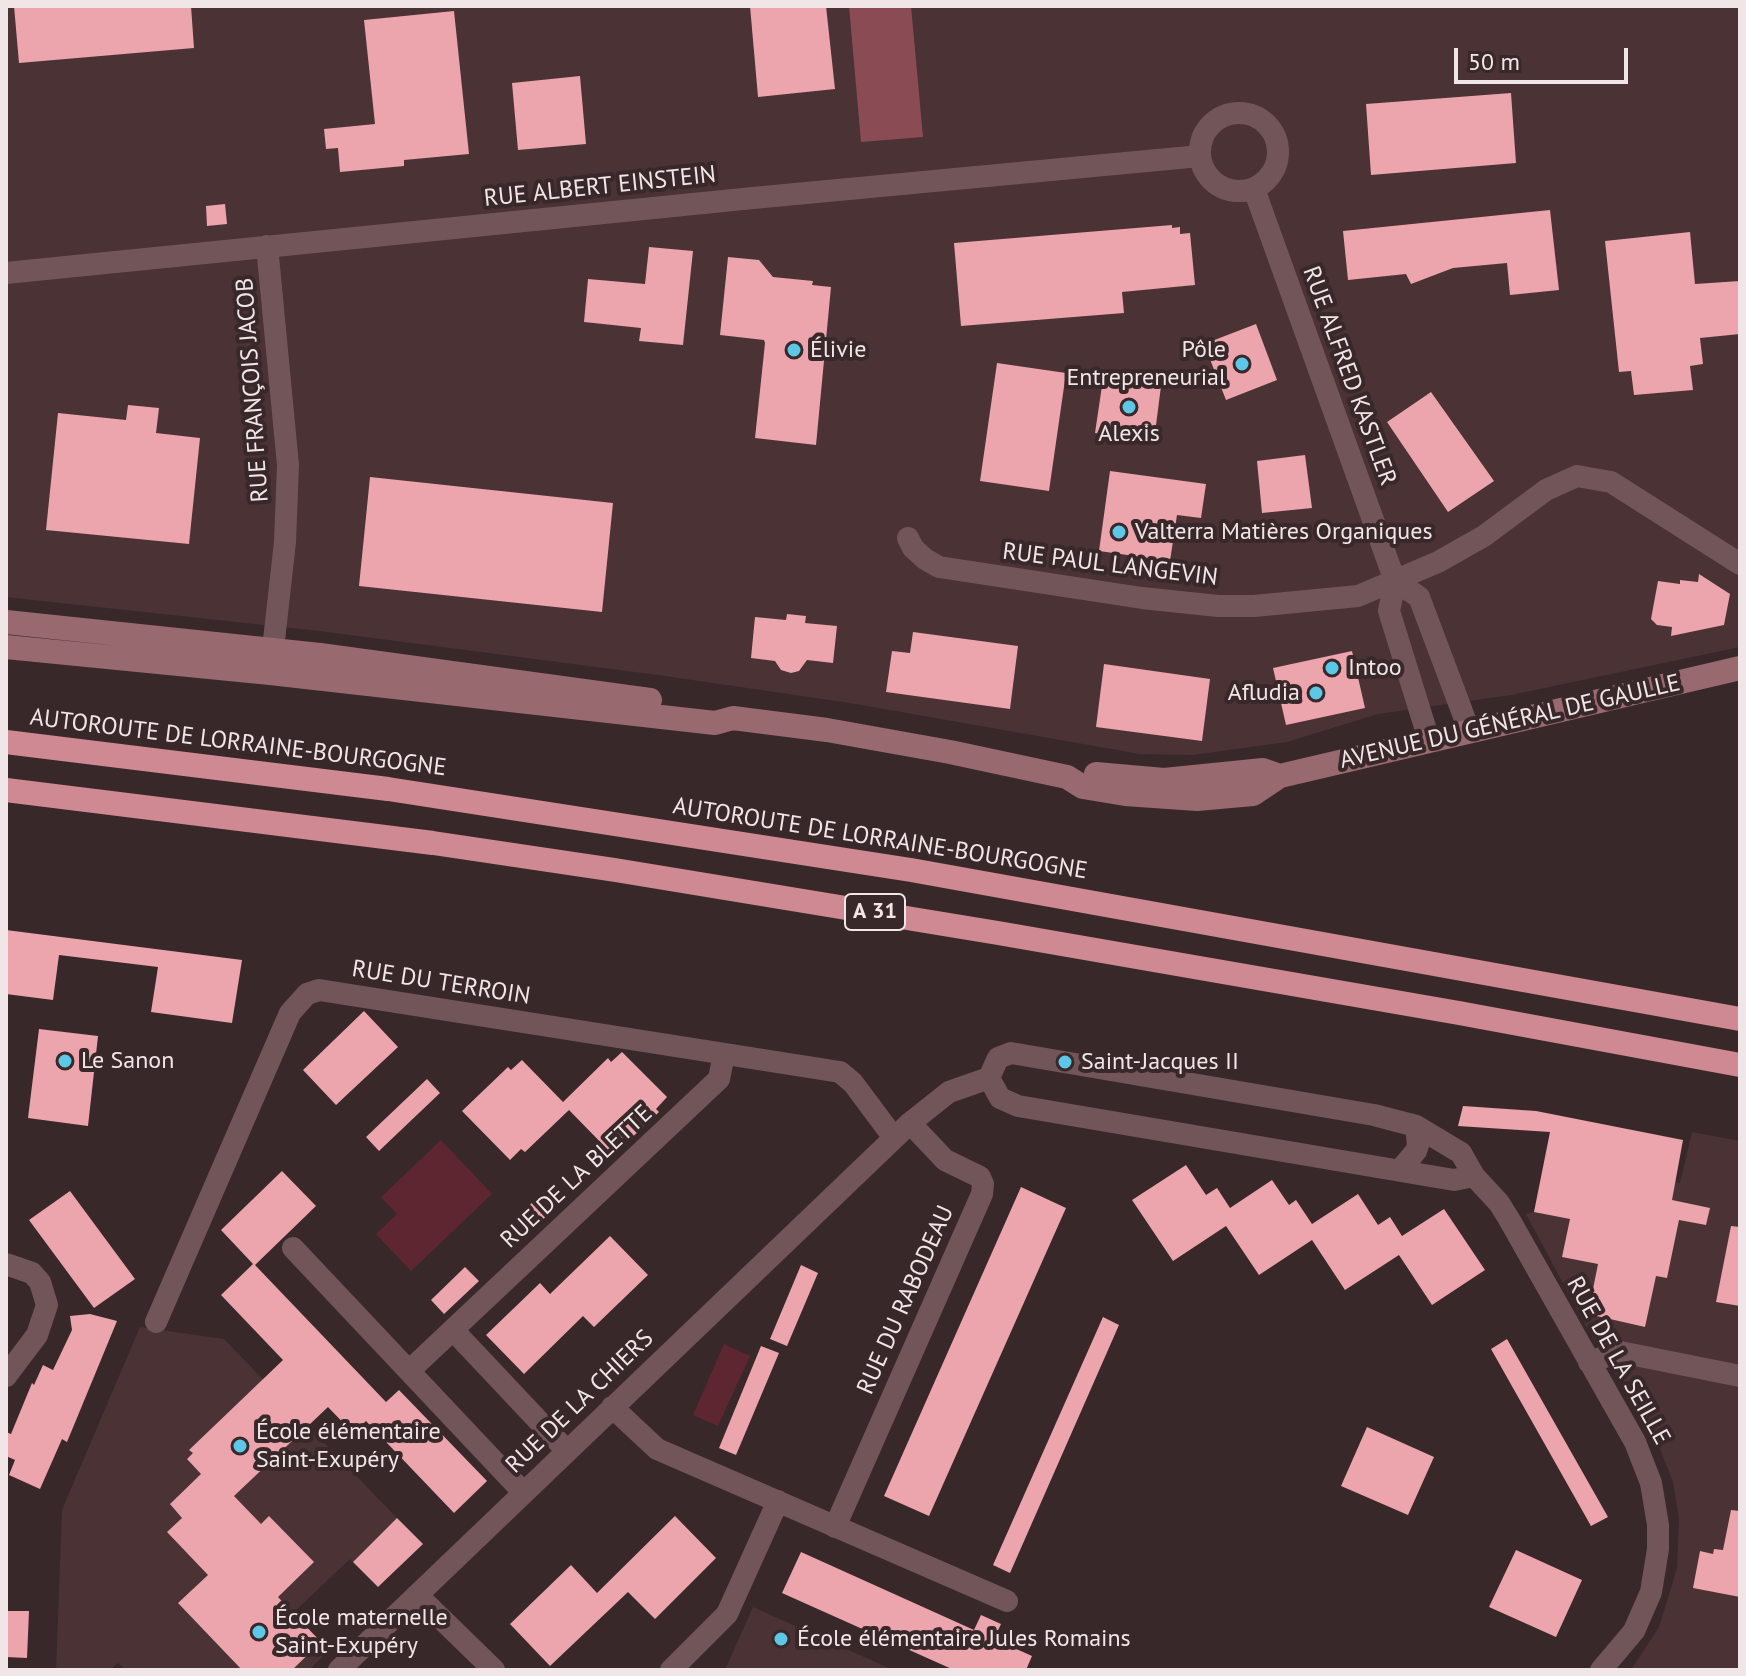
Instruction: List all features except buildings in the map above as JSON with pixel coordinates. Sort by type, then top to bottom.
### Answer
[{"type":"highway","name":"AUTOROUTE DE LORRAINE-BOURGOGNE","points":[[6,742],[388,789],[911,870],[1740,1019]]},
{"type":"highway","name":"A 31","points":[[6,790],[433,843],[615,870],[1044,941],[1740,1065]]},
{"type":"main road","points":[[6,622],[271,662]]},
{"type":"main road","points":[[6,647],[271,662]]},
{"type":"main road","name":"AVENUE DU GÉNÉRAL DE GAULLE","points":[[271,662],[717,708],[733,718],[926,747],[1067,777],[1081,772],[1164,780],[1263,770],[1280,776],[1740,668]]},
{"type":"street","points":[[1236,113],[1256,117],[1271,130],[1276,139],[1278,159],[1265,182],[1241,192],[1217,185],[1209,177],[1200,156],[1203,136],[1217,120],[1236,113]]},
{"type":"street","name":"RUE ALBERT EINSTEIN","points":[[6,273],[1200,156]]},
{"type":"street","name":"RUE ALFRED KASTLER","points":[[1254,189],[1395,581],[1389,611],[1429,740]]},
{"type":"street","name":"RUE FRANÇOIS JACOB","points":[[267,246],[288,465],[285,542],[271,662]]},
{"type":"street","name":"RUE PAUL LANGEVIN","points":[[908,538],[913,548],[925,559],[939,567],[958,571],[1183,603],[1254,606],[1358,596],[1424,569],[1484,536],[1546,490],[1577,476],[1611,482],[1740,564]]},
{"type":"street","name":"RUE ALFRED KASTLER","points":[[1395,581],[1419,597],[1469,730]]},
{"type":"street","name":"RUE DU TERROIN","points":[[156,1322],[290,1013],[307,994],[319,990],[840,1072],[902,1130]]},
{"type":"street","name":"RUE DE LA SEILLE","points":[[857,1173],[902,1130],[949,1092],[989,1078],[998,1058],[1011,1053],[1374,1115],[1416,1126],[1461,1153],[1474,1176],[1487,1187],[1504,1211],[1644,1462],[1651,1483],[1658,1525],[1656,1568],[1651,1592],[1643,1614],[1625,1644],[1601,1670]]},
{"type":"street","name":"RUE DE LA BLETTE","points":[[409,1371],[719,1079],[724,1054]]},
{"type":"street","points":[[989,1078],[1000,1098],[1018,1106],[1454,1180],[1474,1176]]},
{"type":"street","points":[[1400,1170],[1418,1145],[1416,1126]]},
{"type":"street","name":"RUE DU RABODEAU","points":[[835,1527],[982,1194],[980,1177],[945,1160],[902,1130]]},
{"type":"street","name":"RUE DE LA CHIERS","points":[[339,1670],[857,1173]]},
{"type":"street","points":[[293,1248],[523,1492]]},
{"type":"street","points":[[6,1264],[32,1273],[40,1282],[47,1305],[37,1335],[6,1376]]},
{"type":"street","points":[[453,1330],[567,1451]]},
{"type":"street","points":[[1589,1362],[1620,1352],[1740,1376]]},
{"type":"street","points":[[612,1407],[657,1449],[1007,1601]]},
{"type":"street","points":[[671,1670],[727,1614],[778,1501]]},
{"type":"street","points":[[417,1595],[494,1670]]},
{"type":"shaded area","points":[[6,6],[1740,6],[1740,647],[1511,695],[1378,714],[1287,742],[1193,755],[1140,754],[850,703],[658,675],[319,631],[6,597]]},
{"type":"shaded area","points":[[849,6],[911,6],[923,137],[861,142]]},
{"type":"shaded area","points":[[1692,1132],[1740,1141],[1740,1670],[1631,1670],[1659,1627],[1677,1568],[1679,1519],[1673,1482],[1658,1444],[1588,1330],[1526,1214],[1534,1212],[1546,1156],[1680,1183]]},
{"type":"shaded area","points":[[441,1140],[492,1194],[411,1271],[376,1234],[397,1214],[381,1197]]},
{"type":"shaded area","points":[[140,1327],[224,1339],[397,1518],[353,1562],[350,1559],[293,1613],[320,1642],[325,1637],[334,1646],[309,1670],[126,1670],[118,1663],[110,1670],[56,1670],[62,1510]]},
{"type":"shaded area","points":[[724,1344],[750,1356],[718,1426],[693,1415]]},
{"type":"shaded area","name":"École élémentaire Jules Romains","points":[[753,1607],[893,1670],[725,1670]]},
{"type":"place","name":"Élivie","points":[[794,350]]},
{"type":"place","name":"Pôle Entrepreneurial","points":[[1242,364]]},
{"type":"place","name":"Alexis","points":[[1129,407]]},
{"type":"place","name":"Valterra Matières Organiques","points":[[1119,532]]},
{"type":"place","name":"Intoo","points":[[1332,668]]},
{"type":"place","name":"Afludia","points":[[1316,693]]},
{"type":"place","name":"Le Sanon","points":[[65,1061]]},
{"type":"place","name":"Saint-Jacques II","points":[[1065,1062]]},
{"type":"place","name":"École élémentaire Saint-Exupéry","points":[[240,1446]]},
{"type":"place","name":"École maternelle Saint-Exupéry","points":[[259,1632]]},
{"type":"place","name":"École élémentaire Jules Romains","points":[[781,1639]]}]
